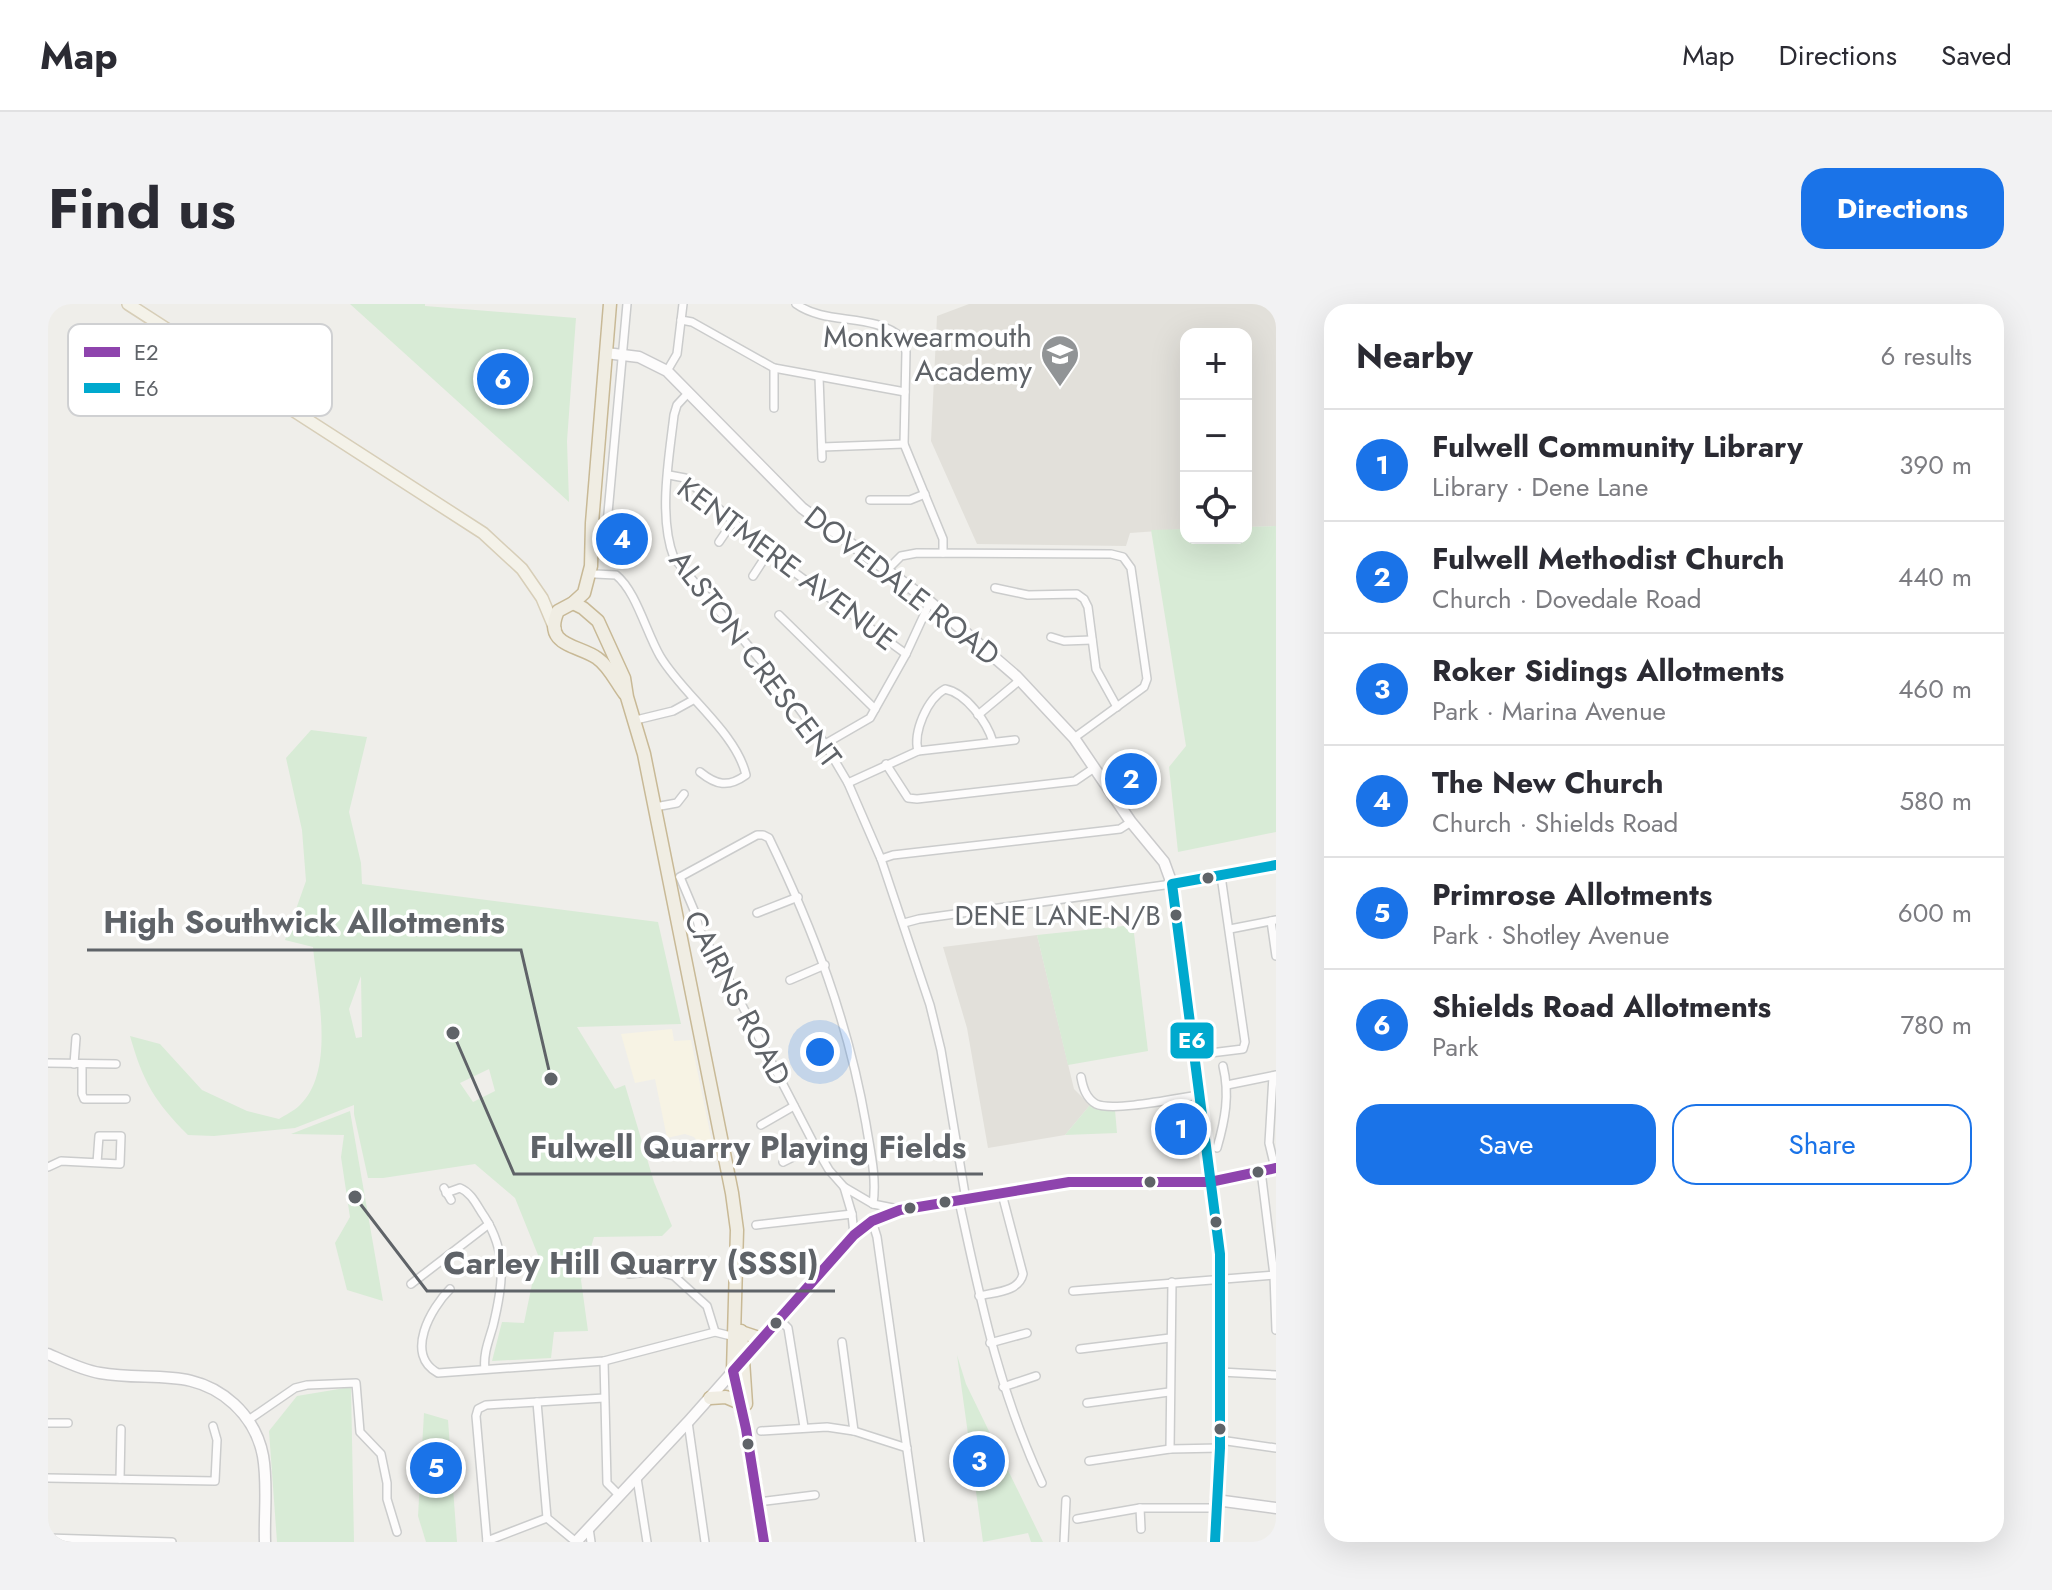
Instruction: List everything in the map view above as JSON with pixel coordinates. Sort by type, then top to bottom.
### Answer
[{"type":"highway","points":[[610,304],[592,526],[594,616],[624,678],[654,807],[674,876],[674,903],[732,1193],[737,1230],[738,1335],[733,1371],[746,1429],[764,1542]]},
{"type":"highway","points":[[593,570],[587,589],[555,617],[555,629],[566,644],[602,662],[627,697]]},
{"type":"highway","points":[[568,605],[594,616]]},
{"type":"highway","points":[[581,651],[593,647],[601,637],[602,629]]},
{"type":"highway","points":[[738,1335],[762,1339]]},
{"type":"highway","points":[[738,1335],[744,1359],[746,1429]]},
{"type":"highway","points":[[710,1398],[726,1397],[740,1403]]},
{"type":"main road","points":[[128,304],[159,324]]},
{"type":"main road","points":[[302,416],[483,533],[522,569],[542,598],[555,629]]},
{"type":"main road","points":[[542,598],[568,605]]},
{"type":"street","points":[[592,526],[607,524],[627,304]]},
{"type":"street","points":[[667,371],[677,354],[683,304]]},
{"type":"street","points":[[796,304],[811,313],[857,320],[896,333],[905,344],[904,444],[943,539],[943,553]]},
{"type":"street","points":[[681,320],[692,322],[774,368],[905,392]]},
{"type":"street","name":"DOVEDALE ROAD","points":[[606,353],[639,357],[667,371],[802,508],[930,602],[1020,680],[1074,738],[1131,822],[1164,862],[1172,884],[1220,1254],[1220,1444],[1215,1542]]},
{"type":"street","points":[[774,368],[774,408]]},
{"type":"street","points":[[819,377],[822,458]]},
{"type":"street","name":"ALSTON CRESCENT","points":[[689,392],[677,405],[674,415],[665,520],[667,541],[674,558],[784,688],[825,744],[848,783],[881,859],[939,1039],[962,1200],[990,1343],[1003,1387],[1042,1483]]},
{"type":"street","points":[[822,447],[904,444]]},
{"type":"street","name":"KENTMERE AVENUE","points":[[669,475],[685,478],[768,553],[906,654]]},
{"type":"street","points":[[870,500],[910,500],[925,494]]},
{"type":"street","points":[[719,542],[732,523]]},
{"type":"street","points":[[753,576],[768,553]]},
{"type":"street","points":[[886,571],[901,556],[943,553],[1111,554],[1123,557],[1131,568],[1147,679],[1144,687],[1074,738]]},
{"type":"street","points":[[593,570],[616,575],[630,590],[644,626],[662,659],[725,736],[746,775],[739,781],[714,788],[700,772]]},
{"type":"street","points":[[995,588],[1028,595],[1077,594],[1084,599],[1088,607],[1096,669],[1117,707]]},
{"type":"street","points":[[825,744],[870,718],[906,654],[930,602]]},
{"type":"street","points":[[779,615],[875,709]]},
{"type":"street","points":[[1051,637],[1064,641],[1092,640]]},
{"type":"street","points":[[978,715],[1020,680]]},
{"type":"street","points":[[918,751],[915,741],[917,733],[934,696],[945,689],[957,693],[978,715],[990,730],[993,742]]},
{"type":"street","points":[[636,720],[673,711],[693,700]]},
{"type":"street","points":[[848,783],[918,751],[1015,740]]},
{"type":"street","points":[[886,764],[908,798],[917,799],[1075,781],[1094,768]]},
{"type":"street","points":[[654,807],[678,807],[684,794]]},
{"type":"street","points":[[881,859],[893,855],[1120,829],[1131,822]]},
{"type":"street","points":[[691,902],[674,876],[757,835],[769,838],[798,897],[842,1018],[863,1106],[875,1182],[873,1204]]},
{"type":"street","points":[[904,923],[1172,884],[1276,865]]},
{"type":"street","points":[[1194,1055],[1243,1049],[1245,1042],[1221,876]]},
{"type":"street","points":[[757,913],[798,897]]},
{"type":"street","name":"CAIRNS ROAD","points":[[674,903],[691,902],[699,929],[829,1170],[844,1187],[873,1204],[900,1210]]},
{"type":"street","points":[[1230,929],[1274,920],[1276,956]]},
{"type":"street","points":[[790,980],[825,965]]},
{"type":"street","points":[[76,1038],[84,1099],[126,1099]]},
{"type":"street","points":[[48,1063],[116,1064]]},
{"type":"street","points":[[1217,1148],[1225,1117],[1227,1085],[1223,1066]]},
{"type":"street","points":[[537,1402],[547,1518],[576,1542],[710,1398],[854,1235],[872,1221],[900,1210],[1069,1182],[1210,1182],[1276,1168],[1269,1143],[1274,1076],[1227,1085]]},
{"type":"street","points":[[1081,1077],[1085,1093],[1092,1102],[1111,1107],[1199,1095]]},
{"type":"street","points":[[761,1125],[794,1106]]},
{"type":"street","points":[[48,1167],[61,1161],[97,1163],[120,1164],[121,1136],[99,1136],[97,1163]]},
{"type":"street","points":[[783,1162],[815,1146]]},
{"type":"street","points":[[1261,1171],[1275,1275],[1276,1330]]},
{"type":"street","name":"CAIRNS ROAD","points":[[844,1187],[854,1235]]},
{"type":"street","points":[[447,1194],[455,1188],[465,1190],[489,1224],[503,1265],[485,1369]]},
{"type":"street","points":[[979,1296],[1016,1287],[1022,1280],[1002,1194]]},
{"type":"street","points":[[756,1225],[852,1214]]},
{"type":"street","points":[[872,1221],[877,1237],[920,1542]]},
{"type":"street","points":[[411,1284],[489,1224]]},
{"type":"street","points":[[629,1274],[657,1271],[674,1276],[707,1306],[715,1332]]},
{"type":"street","points":[[1073,1291],[1275,1275]]},
{"type":"street","points":[[1170,1449],[1172,1282]]},
{"type":"street","points":[[450,1289],[430,1312],[425,1332],[423,1355],[431,1369],[438,1373],[604,1361],[715,1332],[738,1335]]},
{"type":"street","points":[[780,1320],[788,1328],[804,1427]]},
{"type":"street","points":[[990,1343],[1027,1333]]},
{"type":"street","points":[[1080,1349],[1170,1338]]},
{"type":"street","points":[[842,1342],[854,1431]]},
{"type":"street","points":[[48,1354],[100,1373],[188,1379],[209,1386],[228,1398],[250,1419],[264,1459],[265,1542]]},
{"type":"street","points":[[604,1361],[607,1483],[620,1496]]},
{"type":"street","points":[[1221,1372],[1276,1375]]},
{"type":"street","points":[[1003,1387],[1036,1376]]},
{"type":"street","points":[[250,1419],[295,1388],[356,1383],[360,1432],[381,1454],[387,1499],[397,1532]]},
{"type":"street","points":[[1087,1403],[1169,1392]]},
{"type":"street","points":[[547,1518],[487,1542],[476,1416],[478,1409],[486,1405],[604,1398]]},
{"type":"street","points":[[688,1422],[705,1542]]},
{"type":"street","points":[[48,1423],[68,1423]]},
{"type":"street","points":[[48,1478],[215,1481],[217,1440],[213,1426]]},
{"type":"street","points":[[761,1431],[804,1427],[854,1431],[907,1448]]},
{"type":"street","points":[[120,1479],[121,1429]]},
{"type":"street","points":[[1089,1461],[1220,1444],[1276,1448]]},
{"type":"street","points":[[637,1478],[647,1542]]},
{"type":"street","points":[[758,1502],[815,1495]]},
{"type":"street","points":[[1077,1519],[1140,1508],[1216,1504],[1276,1508]]},
{"type":"street","points":[[1064,1505],[1064,1542]]},
{"type":"street","points":[[1140,1508],[1141,1529]]},
{"type":"street","points":[[589,1528],[591,1542]]},
{"type":"street","points":[[48,1538],[172,1542]]},
{"type":"shaded area","name":"Monkwearmouth Academy","points":[[969,304],[1276,304],[1276,526],[1252,527],[1252,328],[1180,328],[1180,529],[1130,533],[1126,546],[977,544],[931,441],[937,316]]},
{"type":"shaded area","points":[[1037,935],[1074,1089],[1090,1105],[1065,1135],[988,1148],[967,1028],[943,947]]},
{"type":"shaded area","points":[[672,1029],[674,1041],[691,1040],[715,1157],[702,1159],[694,1137],[685,1134],[667,1138],[655,1079],[635,1083],[621,1034]]},
{"type":"green space","points":[[350,304],[425,304],[576,318],[567,441],[569,502]]},
{"type":"green space","points":[[1276,526],[1276,832],[1178,852],[1169,767],[1186,746],[1151,530],[1180,529],[1180,544],[1252,544],[1252,527]]},
{"type":"green space","points":[[311,730],[367,737],[349,812],[361,863],[362,884],[658,922],[681,1024],[577,1027],[615,1089],[625,1085],[654,1182],[672,1226],[662,1236],[594,1237],[581,1280],[588,1331],[554,1332],[551,1358],[492,1361],[502,1322],[524,1323],[538,1255],[515,1198],[475,1164],[368,1178],[354,1105],[295,1128],[214,1136],[188,1135],[167,1112],[145,1079],[130,1036],[160,1044],[202,1090],[247,1111],[279,1119],[298,1107],[311,1090],[318,1072],[322,1030],[313,947],[285,940],[306,881],[302,830],[286,758]],"holes":[[[361,976],[362,1037],[356,1038],[349,1009]],[[489,1069],[495,1091],[473,1102],[460,1083]]]},
{"type":"green space","points":[[1133,925],[1148,1051],[1068,1065],[1037,935]]},
{"type":"green space","points":[[1090,1105],[1101,1110],[1115,1110],[1117,1133],[1065,1135]]},
{"type":"green space","points":[[350,1111],[383,1301],[347,1290],[335,1243],[350,1217],[341,1157],[344,1135],[291,1134]]},
{"type":"green space","points":[[957,1355],[966,1384],[1043,1542],[1031,1542],[1028,1533],[983,1542]]},
{"type":"green space","points":[[351,1387],[354,1542],[277,1542],[269,1431],[297,1396]]},
{"type":"green space","points":[[424,1413],[448,1420],[457,1542],[426,1542],[418,1516]]},
{"type":"transit line","name":"E6","points":[[1215,1542],[1220,1448],[1220,1254],[1172,884],[1276,865]]},
{"type":"transit line","name":"E2","points":[[764,1542],[746,1429],[733,1371],[854,1235],[872,1221],[900,1210],[1069,1182],[1210,1182],[1276,1168]]},
{"type":"place","name":"Shields Road Allotments","points":[[503,379]]},
{"type":"place","name":"Monkwearmouth Academy","points":[[1060,388]]},
{"type":"place","name":"The New Church","points":[[622,539]]},
{"type":"place","name":"Fulwell Methodist Church","points":[[1131,779]]},
{"type":"place","name":"DENE LANE-N/B","points":[[1176,915]]},
{"type":"place","name":"Fulwell Quarry Playing Fields","points":[[453,1033]]},
{"type":"place","name":"High Southwick Allotments","points":[[551,1079]]},
{"type":"place","name":"Fulwell Community Library","points":[[1181,1129]]},
{"type":"place","name":"Carley Hill Quarry (SSSI)","points":[[355,1197]]},
{"type":"place","name":"Roker Sidings Allotments","points":[[979,1461]]},
{"type":"place","name":"Primrose Allotments","points":[[436,1468]]}]
